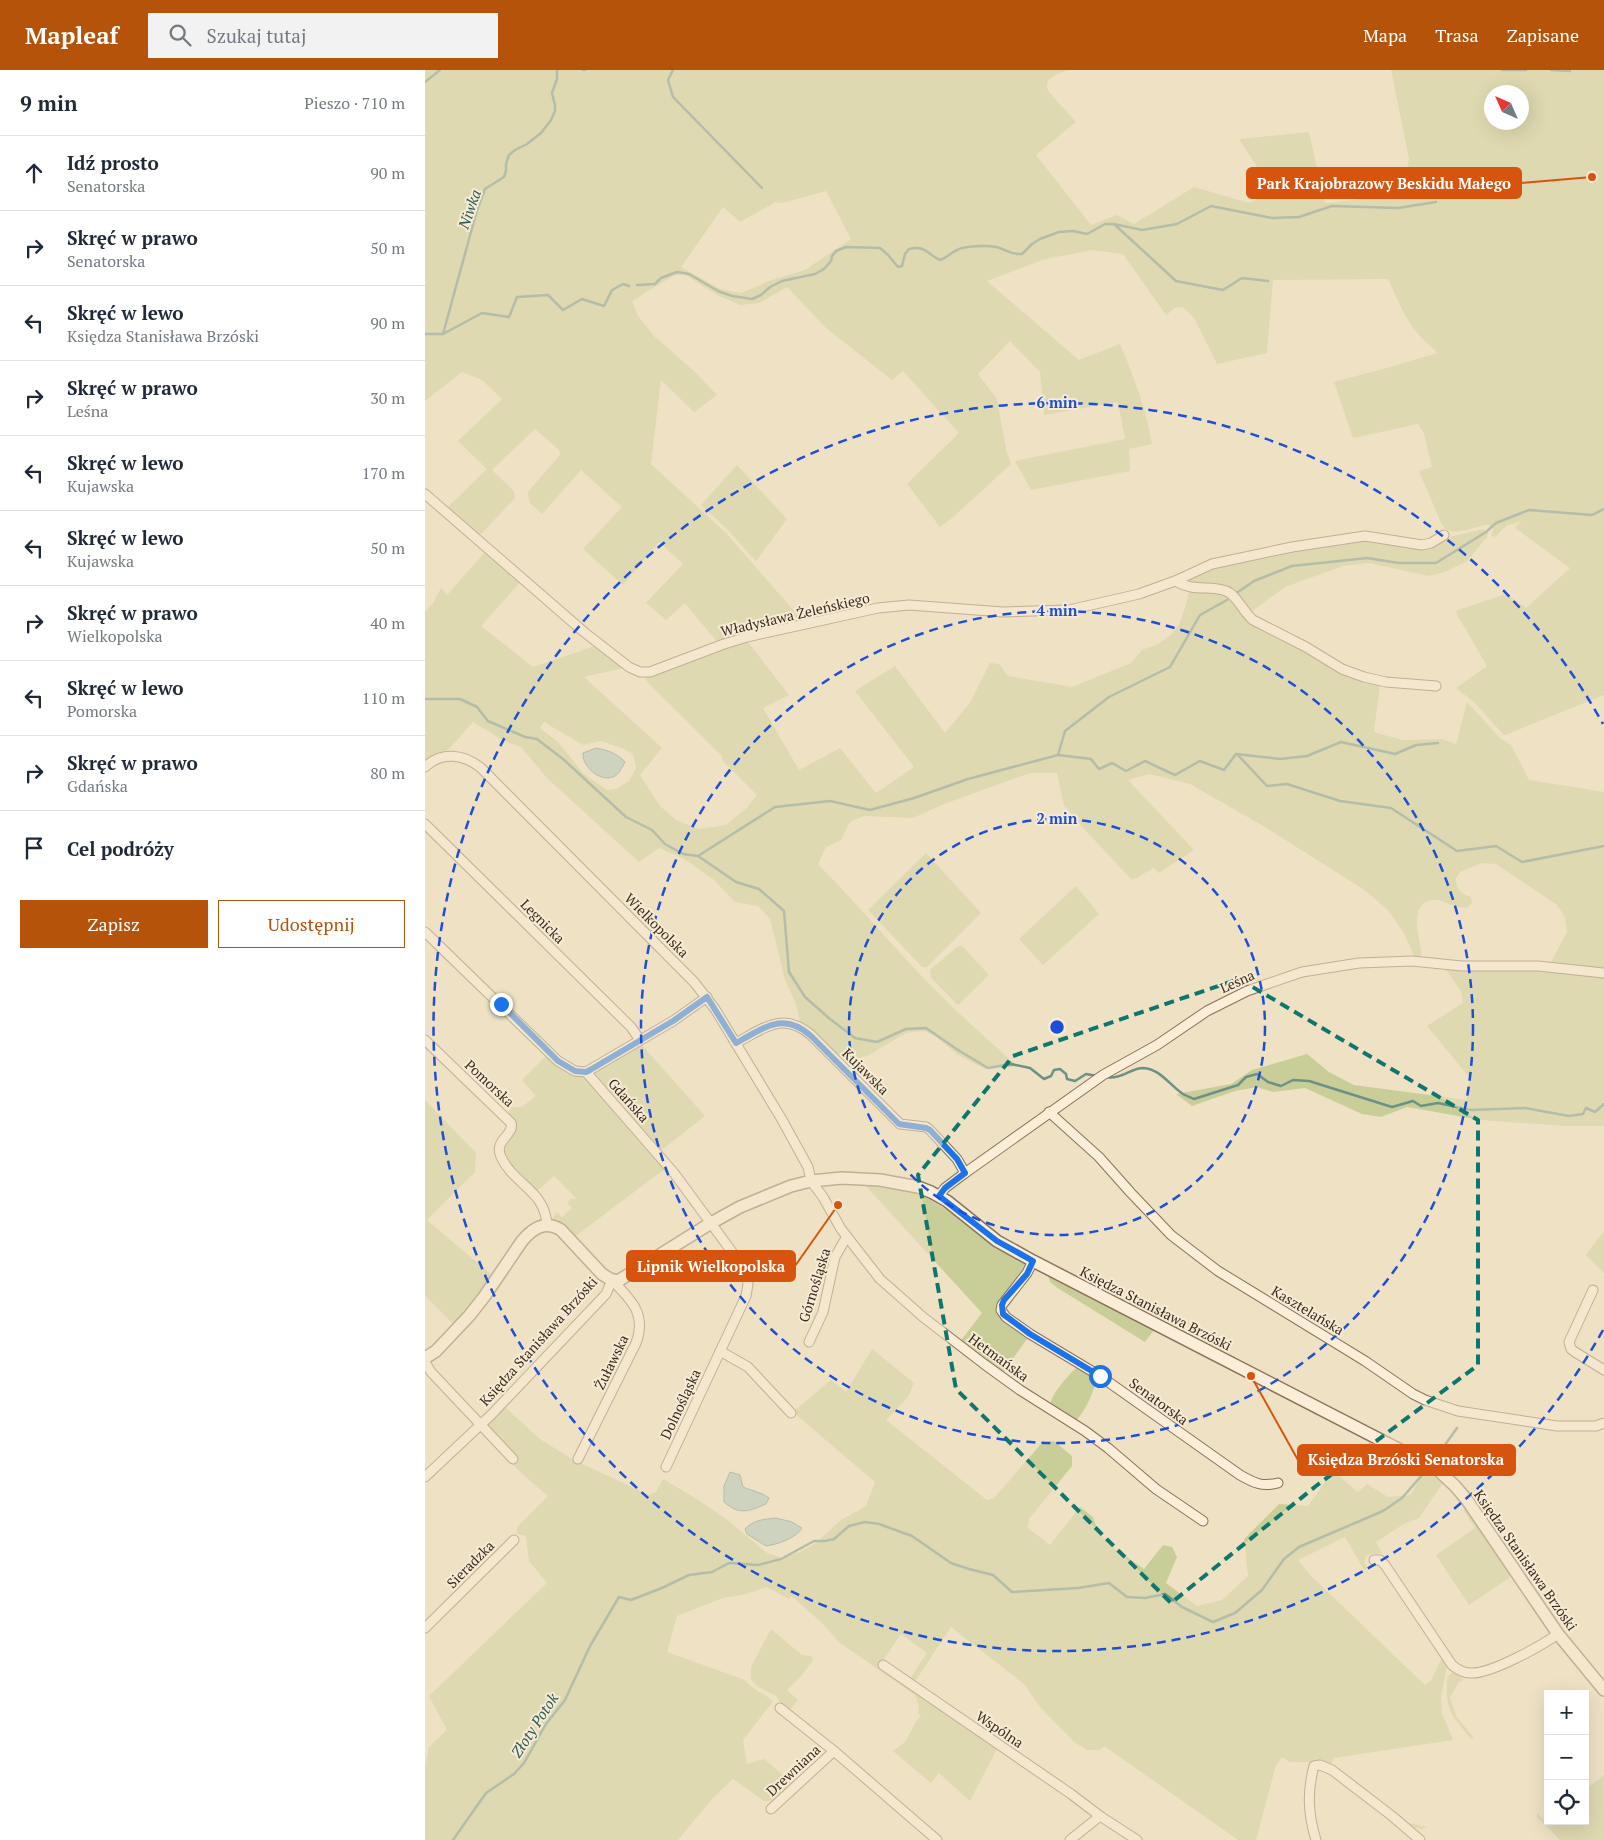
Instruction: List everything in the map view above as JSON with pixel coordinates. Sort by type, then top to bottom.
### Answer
[{"type":"street","name":"Władysława Żeleńskiego","points":[[425,494],[584,632],[629,667],[640,672],[650,672],[724,644],[878,608],[909,605],[1003,612],[1069,610],[1139,594],[1175,581],[1212,564],[1292,547],[1365,536],[1422,545],[1431,543],[1444,535]]},
{"type":"street","points":[[1175,581],[1192,588],[1218,589],[1229,592],[1253,620],[1306,647],[1342,669],[1363,677],[1386,682],[1436,686]]},
{"type":"street","name":"Wielkopolska","points":[[425,767],[436,759],[454,756],[473,761],[694,982],[707,997],[736,1043],[808,1167],[811,1181]]},
{"type":"street","name":"Legnicka","points":[[425,824],[631,1027],[640,1040]]},
{"type":"street","name":"Gdańska","points":[[425,932],[558,1061],[575,1071],[586,1072],[657,1153],[711,1223]]},
{"type":"street","name":"Leśna","points":[[939,1196],[945,1188],[965,1173],[1103,1075],[1157,1045],[1222,1003],[1247,991],[1302,972],[1359,963],[1411,961],[1462,966],[1538,966],[1604,973]]},
{"type":"street","points":[[586,1072],[673,1021],[707,997]]},
{"type":"street","name":"Kujawska","points":[[736,1043],[775,1023],[785,1022],[800,1027],[899,1124],[930,1130],[957,1159],[965,1173]]},
{"type":"street","name":"Pomorska","points":[[425,1040],[511,1123],[511,1131],[500,1144],[500,1156],[544,1206],[547,1225]]},
{"type":"street","name":"Kasztelańska","points":[[1049,1112],[1099,1157],[1171,1236],[1218,1271],[1365,1361],[1413,1394],[1458,1411],[1557,1426],[1596,1426],[1604,1423]]},
{"type":"street","name":"Księdza Stanisława Brzóski","points":[[612,1280],[606,1294],[481,1425],[431,1372],[425,1360],[469,1316],[528,1233],[537,1227],[547,1225],[561,1230],[603,1274],[612,1280],[618,1281],[711,1223],[771,1193],[811,1181],[842,1178],[880,1180],[918,1187],[939,1196],[997,1241],[1033,1261],[1431,1466],[1446,1476],[1467,1500],[1558,1634],[1604,1690]]},
{"type":"street","name":"Hetmańska","points":[[811,1181],[823,1197],[846,1238],[880,1280],[923,1317],[1020,1390],[1085,1431],[1156,1489],[1203,1521]]},
{"type":"street","name":"Dolnośląska","points":[[666,1467],[746,1296],[749,1284],[746,1271],[711,1223]]},
{"type":"street","name":"Górnośląska","points":[[809,1342],[823,1312],[835,1257],[846,1238]]},
{"type":"street","name":"Senatorska","points":[[1033,1261],[1027,1274],[1004,1300],[1001,1310],[1006,1317],[1030,1334],[1100,1376],[1240,1475],[1255,1484],[1264,1486],[1278,1484]]},
{"type":"street","name":"Żuławska","points":[[578,1459],[636,1343],[641,1329],[640,1320],[634,1306],[612,1280]]},
{"type":"street","points":[[1593,1290],[1569,1342],[1571,1349],[1604,1370]]},
{"type":"street","points":[[720,1351],[748,1367],[791,1413]]},
{"type":"street","points":[[425,1477],[481,1425],[513,1459]]},
{"type":"street","name":"Sieradzka","points":[[425,1628],[514,1540]]},
{"type":"street","points":[[1374,1560],[1380,1560],[1385,1565],[1452,1666],[1461,1672],[1476,1673],[1491,1668],[1542,1645],[1558,1634]]},
{"type":"street","name":"Wspólna","points":[[883,1665],[1137,1840]]},
{"type":"street","points":[[780,1708],[834,1751],[937,1840]]},
{"type":"street","name":"Drewniana","points":[[771,1809],[834,1751]]},
{"type":"street","points":[[1316,1840],[1310,1819],[1310,1784],[1313,1766],[1320,1765],[1332,1770],[1420,1840]]},
{"type":"street","points":[[1070,1840],[1100,1816]]},
{"type":"highlighted area","points":[[1239,979],[1478,1120],[1478,1365],[1316,1486],[1171,1603],[956,1389],[918,1175],[1013,1056]]},
{"type":"green space","points":[[426,70],[1069,70],[1052,77],[1047,86],[1048,91],[1076,122],[1036,155],[1091,225],[1117,215],[1134,224],[1194,187],[1249,203],[1273,191],[1239,139],[1309,132],[1325,203],[1372,198],[1405,179],[1409,159],[1391,70],[1604,70],[1604,695],[1505,735],[1475,703],[1456,688],[1487,666],[1455,611],[1506,594],[1526,608],[1570,568],[1515,528],[1521,521],[1506,526],[1495,537],[1492,536],[1493,528],[1489,525],[1458,532],[1447,529],[1442,525],[1419,471],[1432,467],[1424,433],[1418,424],[1353,438],[1334,382],[1437,353],[1410,323],[1388,279],[1273,280],[1267,353],[1217,364],[1194,318],[1183,307],[1175,308],[1166,315],[1123,254],[1093,250],[1045,259],[987,281],[1079,360],[1120,344],[1139,393],[1152,444],[1129,449],[1130,471],[1031,490],[1015,461],[1125,439],[1118,402],[1044,415],[1040,372],[1010,341],[978,374],[997,399],[1006,449],[1011,464],[940,527],[907,484],[959,433],[903,371],[892,380],[825,327],[787,287],[759,303],[740,305],[717,295],[684,274],[673,276],[632,301],[638,316],[654,336],[694,371],[717,395],[694,412],[661,380],[651,464],[726,533],[801,619],[801,622],[718,643],[685,603],[666,620],[646,603],[683,564],[659,542],[623,585],[583,549],[622,507],[581,470],[542,514],[529,502],[528,492],[560,455],[559,450],[535,429],[492,470],[514,491],[515,498],[481,534],[476,534],[446,509],[487,469],[458,441],[502,399],[482,380],[462,372],[425,401]],"holes":[[[826,191],[851,239],[805,270],[769,281],[741,293],[720,289],[681,267],[723,207],[740,222],[776,202],[782,203]]]},
{"type":"green space","points":[[737,465],[787,519],[756,561],[725,527],[701,505]]},
{"type":"green space","points":[[1483,529],[1488,533],[1487,537],[1467,561],[1445,572],[1429,576],[1369,563],[1343,566],[1285,587],[1248,614],[1237,597],[1188,583],[1186,580],[1214,567],[1246,559],[1365,539],[1416,548],[1445,538]]},
{"type":"green space","points":[[486,551],[522,580],[481,626],[533,667],[595,646],[623,668],[584,677],[662,748],[640,775],[660,806],[676,820],[699,829],[726,825],[747,808],[757,795],[722,760],[722,756],[649,684],[645,678],[647,676],[747,641],[789,695],[763,708],[799,770],[840,748],[876,793],[914,767],[855,691],[895,666],[945,733],[970,703],[990,663],[999,664],[1008,676],[1072,687],[1131,663],[1142,650],[1158,644],[1172,634],[1180,622],[1189,591],[1226,594],[1233,600],[1243,615],[1380,684],[1374,732],[1402,740],[1442,739],[1456,744],[1467,702],[1500,738],[1511,745],[1529,780],[1604,792],[1604,970],[1550,964],[1567,932],[1565,917],[1557,905],[1496,864],[1482,863],[1460,872],[1456,878],[1459,891],[1471,897],[1472,903],[1467,908],[1437,900],[1427,901],[1421,906],[1417,921],[1422,957],[1414,956],[1404,933],[1388,910],[1363,889],[1265,827],[1190,784],[1149,774],[1128,780],[1194,850],[1159,873],[1154,868],[1132,880],[1064,805],[1057,773],[1030,773],[944,804],[913,818],[864,816],[850,822],[841,840],[826,847],[818,864],[929,984],[1017,1066],[985,1069],[957,1054],[935,1036],[924,1031],[906,1033],[867,1056],[854,1059],[840,1057],[829,1051],[801,1025],[796,1004],[785,980],[770,919],[758,906],[735,902],[713,879],[683,858],[659,848],[639,862],[547,778],[521,747],[504,741],[473,722],[448,750],[425,760],[425,612],[433,603],[441,588],[447,595]],"holes":[[[544,722],[583,745],[601,741],[633,754],[636,768],[629,781],[616,789],[607,790],[583,773],[559,743],[540,728]]]},
{"type":"green space","points":[[926,853],[981,913],[927,967],[922,967],[868,910]]},
{"type":"green space","points":[[1076,886],[1099,914],[1043,965],[1019,939]]},
{"type":"green space","points":[[962,946],[989,975],[958,1005],[931,978],[930,970],[957,947]]},
{"type":"green space","points":[[1444,967],[1539,969],[1604,976],[1604,1126],[1565,1126],[1481,1120],[1407,1107],[1381,1117],[1362,1114],[1305,1088],[1273,1092],[1257,1087],[1235,1091],[1192,1106],[1176,1094],[1231,1084],[1252,1070],[1307,1054],[1329,1072],[1354,1085],[1467,1100],[1470,1078],[1427,1026],[1463,1003],[1461,991]]},
{"type":"green space","points":[[640,1043],[705,1116],[659,1152],[593,1075],[593,1072]]},
{"type":"green space","points":[[548,1054],[571,1072],[585,1077],[666,1168],[573,1238],[552,1222],[557,1212],[562,1217],[572,1208],[567,1203],[572,1198],[574,1200],[576,1198],[554,1176],[536,1192],[513,1170],[503,1155],[502,1145],[505,1139],[510,1107],[522,1107],[536,1096],[522,1080]]},
{"type":"green space","points":[[425,1100],[476,1153],[475,1172],[427,1220],[493,1276],[455,1326],[425,1296]]},
{"type":"green space","points":[[865,1185],[912,1193],[927,1198],[952,1213],[990,1244],[1029,1266],[999,1304],[1029,1336],[1002,1374],[959,1343],[982,1313]]},
{"type":"green space","points":[[1604,1231],[1604,1273],[1586,1255]]},
{"type":"green space","points":[[1048,1275],[1154,1330],[1145,1342],[1056,1287],[1050,1282]]},
{"type":"green space","points":[[872,1349],[914,1383],[908,1397],[886,1420],[987,1500],[994,1498],[1041,1444],[1054,1441],[1072,1456],[1072,1466],[1029,1519],[1028,1528],[1050,1545],[1080,1507],[1093,1517],[1097,1529],[1108,1544],[1144,1569],[1163,1545],[1172,1547],[1177,1557],[1166,1583],[1197,1606],[1222,1600],[1248,1576],[1244,1539],[1279,1504],[1308,1506],[1333,1471],[1358,1492],[1367,1484],[1388,1497],[1411,1495],[1424,1469],[1443,1483],[1419,1518],[1404,1524],[1376,1542],[1382,1553],[1367,1555],[1364,1561],[1367,1568],[1364,1570],[1345,1537],[1298,1560],[1310,1575],[1425,1685],[1431,1680],[1442,1658],[1447,1665],[1441,1697],[1442,1713],[1453,1740],[1334,1758],[1331,1764],[1409,1823],[1427,1827],[1422,1829],[1410,1827],[1318,1762],[1290,1762],[1282,1757],[1276,1765],[1256,1840],[1238,1840],[1104,1746],[1100,1750],[1087,1750],[1074,1742],[1040,1707],[1024,1684],[951,1627],[914,1683],[909,1680],[927,1653],[901,1634],[880,1665],[998,1747],[970,1801],[939,1773],[931,1783],[893,1751],[905,1742],[921,1716],[918,1713],[919,1706],[915,1695],[840,1643],[820,1621],[791,1596],[789,1599],[767,1587],[746,1594],[723,1598],[677,1616],[667,1652],[745,1680],[773,1701],[743,1740],[747,1764],[764,1759],[796,1784],[778,1800],[764,1801],[733,1779],[712,1799],[678,1840],[425,1840],[425,1766],[429,1747],[447,1730],[429,1696],[547,1583],[529,1561],[526,1536],[517,1534],[517,1527],[548,1496],[521,1473],[506,1457],[487,1428],[489,1422],[502,1408],[506,1408],[541,1440],[574,1460],[649,1495],[656,1492],[663,1479],[730,1522],[767,1553],[782,1558],[800,1552],[816,1543],[841,1520],[866,1506],[875,1482],[793,1412],[831,1380],[846,1392]]},
{"type":"green space","points":[[1078,1366],[1096,1377],[1089,1401],[1075,1422],[1050,1406],[1057,1390]]},
{"type":"green space","points":[[1466,1509],[1510,1574],[1509,1578],[1469,1605],[1436,1555],[1475,1528],[1464,1511]]},
{"type":"green space","points":[[771,1629],[802,1655],[810,1656],[814,1659],[787,1690],[798,1700],[789,1711],[776,1696],[757,1686],[751,1679],[751,1667]]},
{"type":"green space","points":[[1453,1672],[1464,1680],[1459,1682],[1450,1697],[1456,1716],[1474,1738],[1471,1739],[1453,1715],[1448,1702],[1447,1679]]},
{"type":"green space","points":[[1604,1775],[1604,1840],[1560,1840],[1545,1825],[1589,1825],[1589,1787]]},
{"type":"green space","points":[[1537,1813],[1544,1820],[1544,1824],[1537,1817]]},
{"type":"water","points":[[596,748],[612,752],[625,762],[615,776],[602,777],[588,768],[583,758],[583,753]]},
{"type":"water","points":[[730,1472],[740,1475],[743,1487],[769,1498],[766,1504],[755,1509],[740,1511],[724,1502],[724,1486]]},
{"type":"water","points":[[776,1518],[792,1522],[802,1528],[791,1538],[766,1546],[747,1534],[745,1529],[755,1522]]},
{"type":"waterway","name":"Niwka","points":[[425,82],[440,70]]},
{"type":"waterway","name":"Niwka","points":[[443,334],[477,210],[485,189],[504,177],[509,155],[541,133],[551,120],[555,111],[552,93],[557,79],[557,70]]},
{"type":"waterway","points":[[673,70],[668,80],[673,97],[762,188]]},
{"type":"waterway","points":[[1502,70],[1526,70]]},
{"type":"waterway","points":[[1551,70],[1570,71]]},
{"type":"waterway","points":[[637,285],[655,284],[661,278],[677,272],[689,274],[718,291],[732,296],[752,299],[782,281],[815,274],[824,269],[836,251],[846,247],[880,248],[898,267],[902,266],[905,254],[909,249],[923,249],[940,260],[960,249],[976,246],[996,247],[1014,254],[1022,254],[1040,239],[1059,232],[1073,231],[1087,234],[1105,224],[1142,230],[1177,224],[1211,206],[1272,218],[1299,217],[1332,206],[1398,208],[1436,202]]},
{"type":"waterway","points":[[1114,224],[1176,281],[1223,290],[1242,278],[1268,281]]},
{"type":"waterway","points":[[425,334],[443,334],[482,313],[509,317],[517,297],[548,295],[563,310],[582,299],[604,306],[612,290],[623,284],[629,286]]},
{"type":"waterway","points":[[1238,592],[1254,581],[1292,566],[1367,558],[1399,563],[1436,563],[1486,532],[1496,523],[1529,510],[1592,515],[1604,509]]},
{"type":"waterway","points":[[1058,755],[1065,731],[1109,697],[1170,667],[1200,615],[1227,600]]},
{"type":"waterway","points":[[425,699],[460,699],[477,707],[488,721],[525,737],[537,739],[563,759],[626,817],[652,830],[665,844],[683,854],[698,856],[736,882],[759,889],[784,911],[789,972],[805,997],[855,1038],[877,1042],[906,1029],[926,1028],[988,1068],[1011,1064],[1030,1068],[1044,1079],[1051,1076],[1054,1070],[1060,1069],[1066,1074],[1067,1079],[1075,1081],[1086,1074],[1097,1076]]},
{"type":"waterway","points":[[698,856],[775,807],[830,801],[870,810],[914,798],[968,779],[1058,755],[1091,759],[1099,769],[1112,763],[1126,771],[1145,761],[1175,775],[1200,761],[1224,770],[1236,754],[1280,759],[1307,756],[1341,742],[1395,754],[1416,745],[1438,743]]},
{"type":"waterway","points":[[1237,754],[1267,786],[1287,784],[1340,801],[1391,808],[1457,851],[1496,846],[1522,862],[1604,846]]},
{"type":"waterway","points":[[1105,1077],[1116,1077],[1143,1068],[1149,1069],[1160,1074],[1183,1094],[1194,1099],[1238,1085],[1246,1077],[1257,1074],[1268,1082],[1281,1086],[1293,1080],[1309,1081],[1392,1107],[1413,1101],[1421,1106],[1438,1103],[1471,1110],[1525,1108],[1569,1116],[1583,1114],[1586,1108],[1595,1112],[1604,1104]]},
{"type":"waterway","points":[[1432,1463],[1457,1428]]},
{"type":"waterway","name":"Złoty Potok","points":[[453,1840],[486,1793],[514,1774],[524,1763],[546,1724],[565,1700],[590,1646],[619,1597],[631,1600],[689,1575],[712,1572],[729,1563],[758,1565],[781,1559],[814,1541],[834,1539],[849,1526],[865,1522],[879,1524],[912,1536],[951,1563],[993,1575],[1012,1592],[1078,1588],[1109,1583],[1127,1597],[1145,1598],[1165,1594],[1182,1607],[1213,1622],[1235,1613],[1262,1590],[1284,1559],[1299,1547],[1383,1511],[1402,1498],[1429,1467]]},
{"type":"place","name":"Park Krajobrazowy Beskidu Małego","points":[[1592,177]]},
{"type":"place","name":"Lipnik Wielkopolska","points":[[838,1205]]},
{"type":"place","name":"Księdza Brzóski Senatorska","points":[[1251,1376]]},
{"type":"route","points":[[501,1004],[558,1061],[570,1069],[581,1072],[590,1070],[673,1021],[707,997],[736,1043],[775,1023],[785,1022],[800,1027],[899,1124],[930,1130],[957,1159],[965,1173],[945,1188],[939,1196],[997,1241],[1033,1261],[1027,1274],[1004,1300],[1001,1310],[1003,1314],[1030,1334],[1100,1376]]}]
